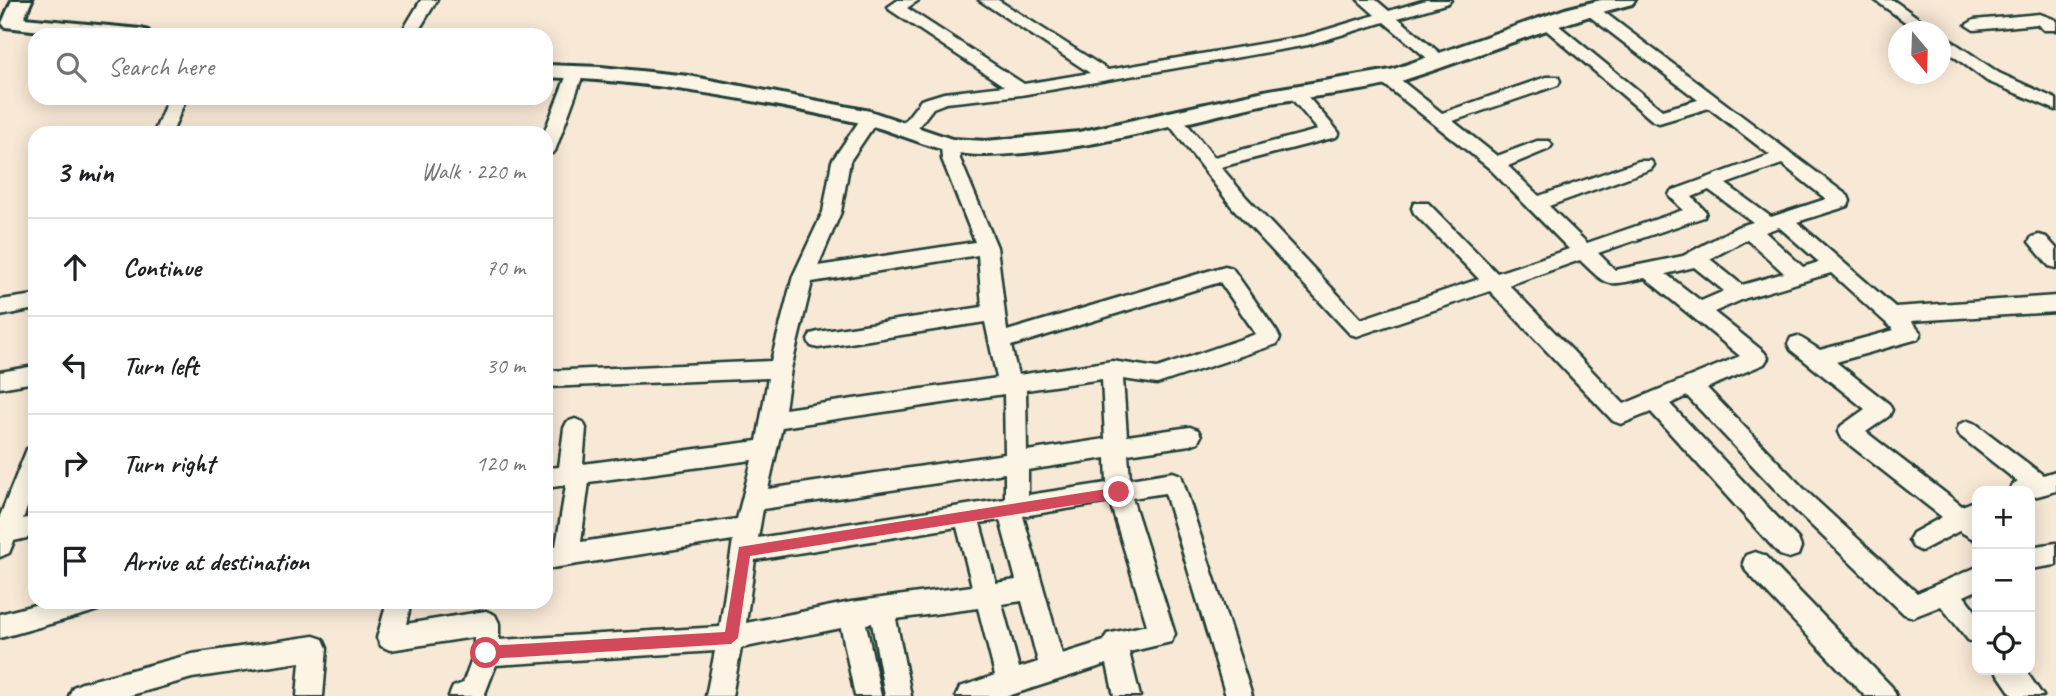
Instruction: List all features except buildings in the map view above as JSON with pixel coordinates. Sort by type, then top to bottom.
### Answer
[{"type":"street","points":[[22,0],[12,23],[66,28]]},
{"type":"street","points":[[412,28],[429,0]]},
{"type":"street","points":[[911,0],[896,7],[1021,90]]},
{"type":"street","points":[[987,0],[1105,75]]},
{"type":"street","points":[[1366,0],[1440,60]]},
{"type":"street","points":[[906,131],[927,104],[944,99],[1021,90],[1308,40],[1443,0]]},
{"type":"street","points":[[1882,0],[1914,21]]},
{"type":"street","points":[[553,71],[689,82],[870,118],[950,146],[986,148],[1079,139],[1295,93],[1386,77],[1620,1]]},
{"type":"street","points":[[1386,77],[1495,164],[1611,278],[1696,258],[1767,225],[1841,201],[1590,9]]},
{"type":"street","points":[[1974,25],[2040,19],[2050,27],[2056,25]]},
{"type":"street","points":[[1546,23],[1659,117],[1710,102]]},
{"type":"street","points":[[1951,46],[1993,77],[2051,99]]},
{"type":"street","points":[[553,133],[576,72]]},
{"type":"street","points":[[1439,120],[1552,81]]},
{"type":"street","points":[[1210,164],[1330,133],[1295,93]]},
{"type":"street","points":[[166,126],[174,105]]},
{"type":"street","points":[[719,696],[753,501],[772,420],[780,369],[803,276],[832,212],[841,161],[870,118]]},
{"type":"street","points":[[1174,119],[1239,202],[1357,328],[1697,212],[1678,195],[1784,158]]},
{"type":"street","points":[[1495,164],[1543,145]]},
{"type":"street","points":[[950,146],[951,159],[987,247],[993,313],[1012,383],[1016,463],[1013,509],[1053,669]]},
{"type":"street","points":[[1535,204],[1645,165]]},
{"type":"street","points":[[1713,184],[1767,225],[1834,265],[1911,333],[1818,359]]},
{"type":"street","points":[[1421,208],[1621,415],[1757,358],[1648,270]]},
{"type":"street","points":[[1767,225],[1800,276]]},
{"type":"street","points":[[2039,242],[2056,261]]},
{"type":"street","points":[[803,276],[987,247]]},
{"type":"street","points":[[1696,258],[1739,293]]},
{"type":"street","points":[[1698,310],[1739,293],[1834,265]]},
{"type":"street","points":[[772,420],[1112,369],[1157,376],[1270,338],[1225,273],[1000,341]]},
{"type":"street","points":[[0,308],[28,303]]},
{"type":"street","points":[[1891,315],[2056,304]]},
{"type":"street","points":[[818,340],[993,313]]},
{"type":"street","points":[[1798,344],[1881,410],[1849,432],[1972,520]]},
{"type":"street","points":[[553,379],[780,369]]},
{"type":"street","points":[[1112,369],[1114,447],[1119,492],[1161,634],[1116,642],[1127,696]]},
{"type":"street","points":[[0,380],[28,375]]},
{"type":"street","points":[[1691,386],[1797,497],[1913,606],[1972,580]]},
{"type":"street","points":[[1654,401],[1789,547]]},
{"type":"street","points":[[575,428],[575,474],[556,556],[965,516],[1172,482],[1238,696]]},
{"type":"street","points":[[1968,430],[2039,486]]},
{"type":"street","points":[[753,501],[1190,436]]},
{"type":"street","points":[[553,477],[765,449]]},
{"type":"street","points":[[3,539],[28,474]]},
{"type":"street","points":[[965,516],[1010,683]]},
{"type":"street","points":[[1921,540],[1972,520]]},
{"type":"street","points":[[3,539],[28,529]]},
{"type":"street","points":[[2035,557],[2056,554]]},
{"type":"street","points":[[1755,564],[1883,696]]},
{"type":"street","points":[[486,653],[731,638],[851,614],[1031,589]]},
{"type":"street","points":[[1946,593],[1972,626]]},
{"type":"street","points":[[0,626],[63,609]]},
{"type":"street","points":[[397,609],[390,638],[486,623],[486,653],[473,692],[462,696]]},
{"type":"street","points":[[882,610],[898,696]]},
{"type":"street","points":[[851,614],[868,696]]},
{"type":"street","points":[[82,696],[192,666],[314,648],[310,696]]},
{"type":"street","points":[[969,696],[1116,649]]},
{"type":"street","points":[[2012,675],[2030,696]]},
{"type":"route","points":[[486,653],[731,638],[744,551],[1119,492]]}]
